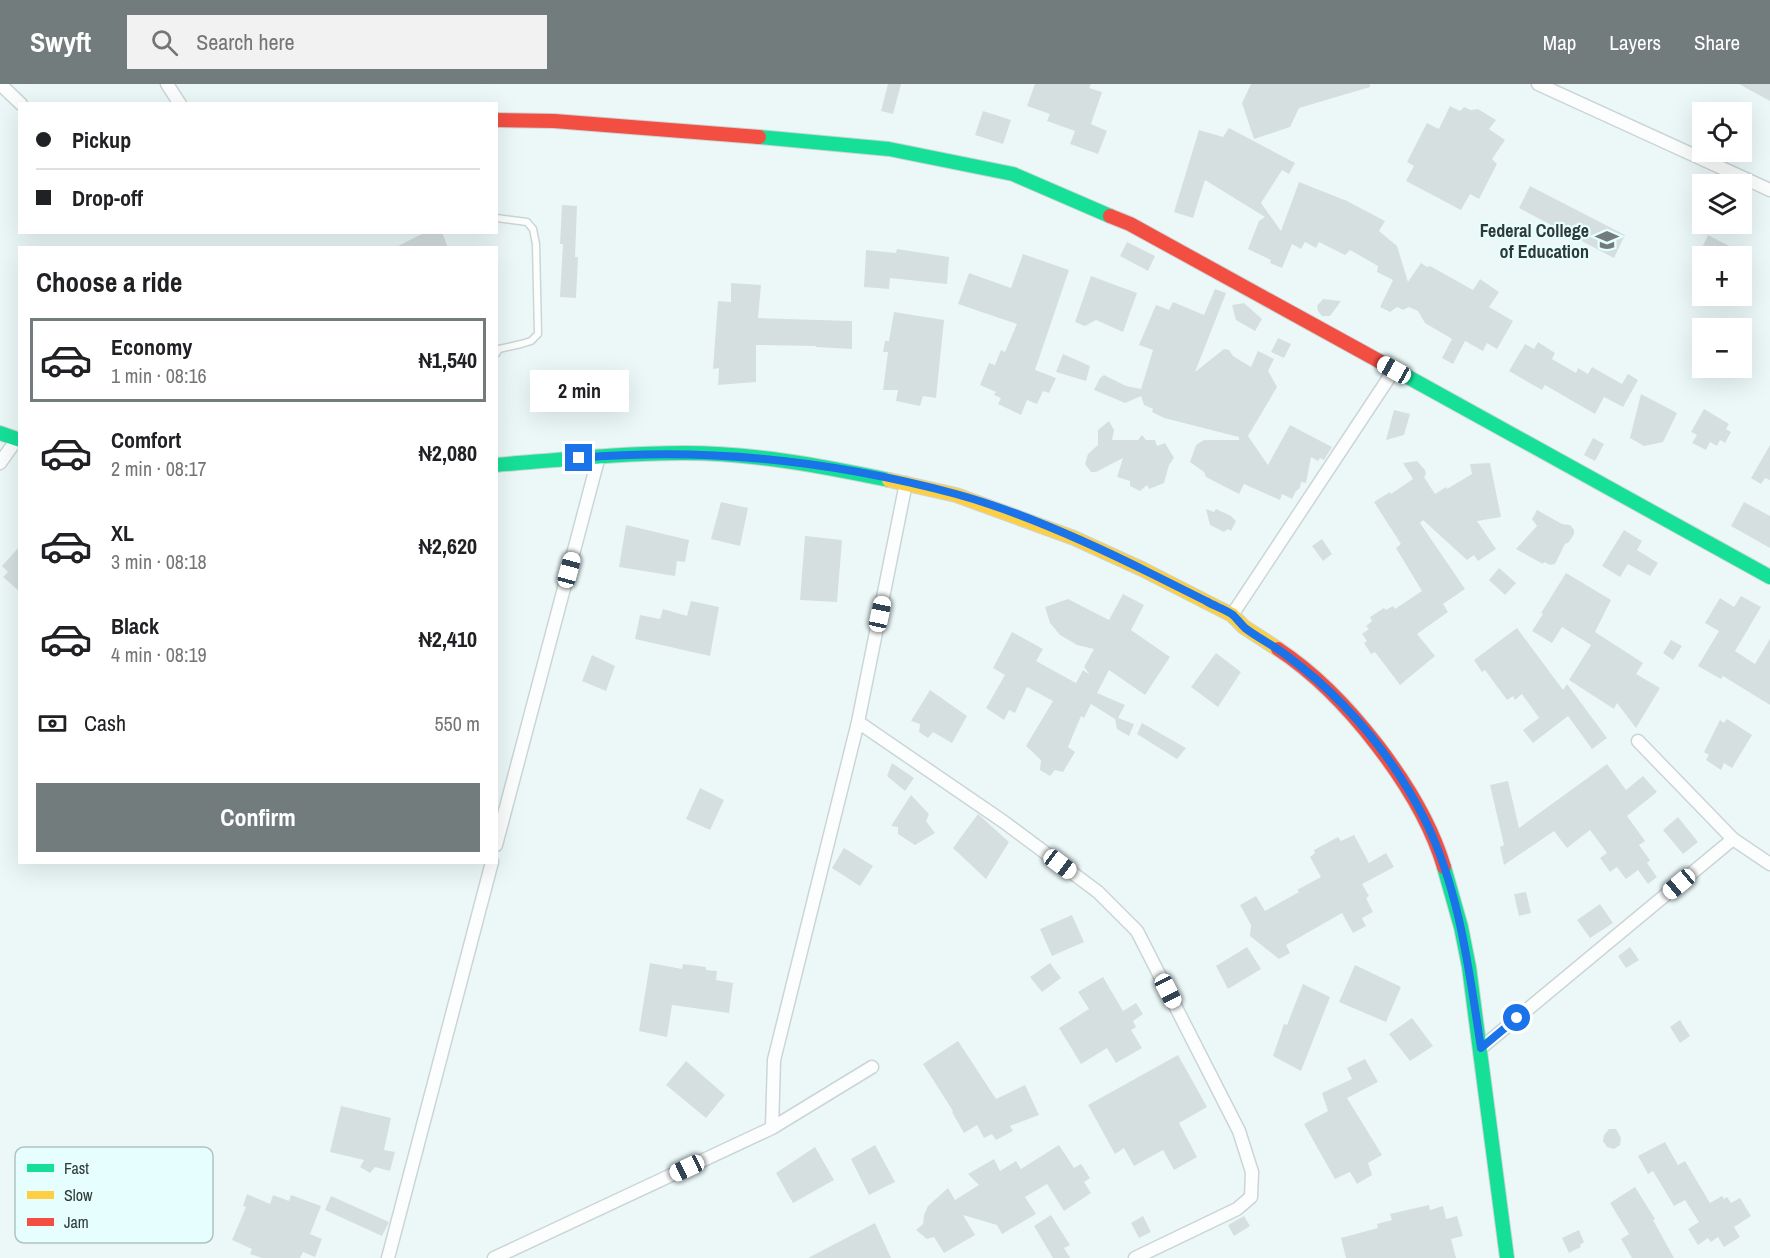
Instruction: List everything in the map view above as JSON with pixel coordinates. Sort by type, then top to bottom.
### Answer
[{"type":"main road","points":[[498,120],[588,124],[889,148],[1013,174],[1130,224],[1770,577]]},
{"type":"main road","points":[[0,434],[18,440]]},
{"type":"main road","points":[[498,465],[599,456],[684,453],[727,455],[828,467],[957,495],[1074,538],[1142,569],[1232,615],[1244,627],[1284,653],[1347,709],[1382,751],[1414,801],[1440,855],[1461,927],[1481,1048],[1507,1258]]},
{"type":"street","points":[[0,84],[19,102]]},
{"type":"street","points":[[167,84],[179,102]]},
{"type":"street","points":[[1538,84],[1770,190]]},
{"type":"street","points":[[1232,615],[1394,370]]},
{"type":"street","points":[[0,463],[18,440]]},
{"type":"street","points":[[498,837],[599,456]]},
{"type":"street","points":[[772,1128],[774,1060],[858,722],[906,483]]},
{"type":"street","points":[[858,722],[1004,822],[1098,892],[1137,931],[1239,1131],[1252,1172],[1251,1197],[1237,1209],[1136,1258]]},
{"type":"street","points":[[1638,741],[1733,839],[1770,864]]},
{"type":"street","points":[[1481,1048],[1733,839]]},
{"type":"street","points":[[388,1258],[491,864]]},
{"type":"street","points":[[494,1258],[772,1128],[872,1067]]},
{"type":"lane","points":[[498,218],[527,222],[533,229],[536,244],[539,319],[538,334],[531,340],[498,351]]},
{"type":"building","points":[[888,84],[901,84],[893,114],[881,111]]},
{"type":"building","points":[[1035,84],[1091,84],[1089,88],[1102,92],[1091,124],[1107,131],[1098,154],[1070,144],[1075,131],[1047,121],[1050,114],[1027,106]]},
{"type":"building","points":[[1251,84],[1370,84],[1370,87],[1299,108],[1290,127],[1254,139],[1242,103]]},
{"type":"building","points":[[1739,84],[1770,84],[1770,101]]},
{"type":"building","points":[[1450,106],[1460,111],[1464,107],[1471,110],[1478,109],[1496,120],[1489,129],[1505,140],[1492,159],[1497,164],[1479,199],[1470,194],[1461,210],[1406,181],[1414,166],[1407,162],[1427,123],[1439,129]]},
{"type":"building","points":[[983,111],[1011,120],[1003,144],[975,135]]},
{"type":"building","points":[[1229,128],[1295,163],[1289,174],[1282,170],[1261,203],[1281,231],[1299,182],[1347,201],[1385,221],[1379,231],[1397,246],[1408,282],[1421,263],[1473,290],[1480,279],[1499,292],[1489,307],[1513,321],[1497,349],[1487,343],[1483,351],[1465,341],[1453,364],[1442,358],[1452,339],[1425,323],[1418,311],[1409,307],[1403,310],[1397,307],[1390,312],[1380,307],[1393,280],[1377,272],[1378,266],[1350,250],[1345,255],[1319,242],[1316,248],[1305,242],[1301,249],[1292,244],[1282,268],[1270,263],[1271,260],[1248,249],[1259,221],[1265,217],[1205,180],[1193,218],[1174,212],[1199,130],[1223,137]]},
{"type":"building","points":[[1530,186],[1625,235],[1614,258],[1519,208]]},
{"type":"building","points":[[562,205],[577,206],[576,298],[560,297],[563,244],[560,244]]},
{"type":"building","points":[[422,234],[443,234],[447,246],[398,246]]},
{"type":"building","points":[[1708,235],[1729,246],[1703,246]]},
{"type":"building","points":[[1127,242],[1155,256],[1148,271],[1120,256]]},
{"type":"building","points":[[897,249],[949,257],[947,284],[890,278],[889,289],[864,287],[866,250],[896,253]]},
{"type":"building","points":[[1023,254],[1069,270],[1035,370],[1056,378],[1049,393],[1043,391],[1037,404],[1027,400],[1021,415],[998,404],[1001,398],[994,395],[996,392],[980,385],[989,363],[995,365],[1001,350],[1005,352],[1017,324],[958,304],[969,273],[1011,288]]},
{"type":"building","points":[[1091,276],[1137,293],[1123,332],[1096,320],[1085,326],[1075,322]]},
{"type":"building","points":[[731,283],[761,285],[758,318],[852,321],[852,349],[756,345],[756,382],[718,385],[719,368],[713,369],[718,301],[731,302]]},
{"type":"building","points":[[1215,289],[1226,293],[1195,372],[1224,349],[1229,350],[1233,356],[1251,367],[1258,351],[1274,359],[1268,371],[1277,387],[1248,436],[1268,465],[1290,425],[1332,447],[1324,460],[1320,458],[1318,461],[1311,457],[1306,483],[1301,482],[1300,488],[1292,499],[1282,494],[1280,500],[1244,484],[1239,494],[1206,477],[1204,472],[1190,462],[1196,445],[1204,440],[1239,440],[1239,437],[1164,418],[1144,405],[1141,396],[1125,403],[1094,390],[1104,375],[1126,386],[1141,389],[1153,350],[1139,345],[1156,305],[1169,310],[1173,302],[1204,315]]},
{"type":"building","points":[[1323,299],[1341,301],[1330,316],[1322,316],[1318,311],[1317,306]]},
{"type":"building","points":[[1244,303],[1262,319],[1255,331],[1236,320],[1232,305]]},
{"type":"building","points":[[894,312],[944,320],[936,398],[923,396],[920,406],[896,401],[898,390],[883,390],[888,352],[883,352],[885,341],[889,341]]},
{"type":"building","points":[[1278,338],[1291,344],[1284,358],[1271,352]]},
{"type":"building","points":[[1538,342],[1555,353],[1552,359],[1576,373],[1578,368],[1588,374],[1592,367],[1622,384],[1628,374],[1638,380],[1623,407],[1604,397],[1595,414],[1545,385],[1542,390],[1509,371],[1525,344],[1534,349]]},
{"type":"building","points":[[1063,354],[1090,366],[1086,381],[1056,372]]},
{"type":"building","points":[[1641,394],[1677,413],[1663,442],[1644,446],[1630,438]]},
{"type":"building","points":[[1704,409],[1729,424],[1726,429],[1731,432],[1725,443],[1720,440],[1717,446],[1710,442],[1706,450],[1692,443],[1697,435],[1691,432]]},
{"type":"building","points":[[1394,410],[1410,414],[1404,435],[1386,440]]},
{"type":"building","points":[[1109,421],[1114,430],[1112,440],[1138,440],[1142,435],[1146,440],[1155,440],[1157,446],[1165,443],[1174,458],[1169,465],[1164,483],[1149,489],[1147,485],[1140,491],[1130,486],[1130,481],[1117,477],[1123,458],[1096,472],[1091,472],[1085,464],[1088,454],[1098,445],[1098,430]]},
{"type":"building","points":[[1593,438],[1604,444],[1595,461],[1584,455]]},
{"type":"building","points":[[1770,445],[1770,480],[1765,478],[1761,484],[1751,478]]},
{"type":"building","points":[[1417,461],[1425,470],[1424,477],[1435,494],[1472,474],[1470,464],[1490,463],[1501,517],[1477,521],[1496,549],[1478,561],[1474,555],[1467,560],[1423,520],[1420,523],[1465,589],[1443,604],[1448,612],[1417,634],[1435,656],[1400,685],[1375,652],[1371,654],[1364,643],[1367,641],[1362,634],[1369,629],[1366,626],[1372,621],[1370,617],[1384,608],[1386,610],[1393,606],[1395,609],[1422,591],[1396,548],[1401,544],[1374,502],[1413,479],[1403,463]]},
{"type":"building","points":[[721,502],[748,508],[740,546],[711,539]]},
{"type":"building","points":[[1744,502],[1770,516],[1770,548],[1731,526]]},
{"type":"building","points":[[1206,509],[1214,512],[1216,509],[1231,516],[1236,521],[1231,531],[1228,529],[1224,532],[1210,525]]},
{"type":"building","points":[[1537,510],[1562,524],[1570,525],[1574,530],[1574,534],[1565,544],[1555,564],[1550,565],[1544,562],[1543,564],[1516,549],[1537,526],[1532,519]]},
{"type":"building","points":[[626,525],[689,540],[685,562],[677,561],[675,576],[619,567]]},
{"type":"building","points":[[1624,530],[1642,541],[1637,550],[1658,563],[1650,576],[1628,564],[1620,577],[1602,566]]},
{"type":"building","points":[[805,536],[842,540],[837,602],[800,600]]},
{"type":"building","points":[[1322,539],[1332,554],[1323,561],[1312,546]]},
{"type":"building","points":[[18,548],[18,590],[3,577],[8,572],[2,566]]},
{"type":"building","points":[[1499,568],[1516,583],[1505,595],[1489,580]]},
{"type":"building","points":[[1566,573],[1611,600],[1595,632],[1643,663],[1636,674],[1660,688],[1636,728],[1617,703],[1614,709],[1569,680],[1591,645],[1562,627],[1552,643],[1532,631]]},
{"type":"building","points":[[1123,594],[1144,605],[1131,630],[1170,657],[1145,695],[1109,670],[1097,693],[1125,705],[1118,718],[1134,724],[1129,736],[1117,729],[1115,719],[1091,704],[1084,718],[1081,716],[1068,747],[1075,752],[1063,772],[1055,770],[1050,776],[1040,770],[1041,760],[1026,746],[1053,701],[1027,687],[1015,713],[1009,710],[1004,720],[986,708],[1005,675],[993,668],[1012,632],[1043,649],[1036,661],[1076,683],[1083,670],[1090,675],[1084,667],[1094,649],[1077,645],[1060,635],[1050,623],[1045,607],[1068,599],[1109,620]]},
{"type":"building","points":[[1741,596],[1761,607],[1735,651],[1755,664],[1770,639],[1770,705],[1723,676],[1721,679],[1698,666],[1719,631],[1705,623],[1720,598],[1734,607]]},
{"type":"building","points":[[691,601],[719,607],[710,656],[635,639],[640,615],[660,619],[663,609],[687,616]]},
{"type":"building","points":[[1517,628],[1563,690],[1567,684],[1607,738],[1592,749],[1568,716],[1533,743],[1523,730],[1539,718],[1522,694],[1515,700],[1513,696],[1507,700],[1485,670],[1482,672],[1474,660]]},
{"type":"building","points":[[1671,640],[1682,646],[1673,660],[1663,653]]},
{"type":"building","points":[[1216,653],[1241,672],[1218,707],[1191,687]]},
{"type":"building","points":[[592,655],[615,666],[606,691],[582,681]]},
{"type":"building","points":[[930,690],[967,716],[952,743],[933,732],[928,738],[919,732],[920,724],[911,721]]},
{"type":"building","points":[[1727,719],[1752,735],[1732,768],[1724,763],[1721,770],[1706,760],[1709,755],[1704,752],[1720,720],[1724,723]]},
{"type":"building","points":[[1142,723],[1186,748],[1177,759],[1137,734]]},
{"type":"building","points":[[892,763],[914,778],[905,791],[887,776]]},
{"type":"building","points":[[1607,764],[1626,790],[1643,776],[1657,792],[1627,816],[1645,841],[1639,845],[1650,860],[1647,863],[1657,877],[1648,884],[1638,870],[1626,879],[1617,867],[1610,872],[1600,858],[1607,853],[1590,830],[1567,848],[1554,831],[1504,865],[1500,847],[1504,845],[1490,785],[1508,781],[1519,828]]},
{"type":"building","points":[[700,788],[724,800],[710,830],[686,819]]},
{"type":"building","points":[[911,795],[929,814],[926,821],[935,833],[915,845],[898,834],[898,827],[891,826]]},
{"type":"building","points":[[978,814],[1009,842],[986,879],[953,848]]},
{"type":"building","points":[[1678,817],[1698,842],[1683,854],[1663,830]]},
{"type":"building","points":[[1354,835],[1369,863],[1386,853],[1394,867],[1362,884],[1369,896],[1366,898],[1373,912],[1362,918],[1366,926],[1353,933],[1342,913],[1286,945],[1290,953],[1279,959],[1250,936],[1251,925],[1240,905],[1256,896],[1265,911],[1299,892],[1297,890],[1321,877],[1310,857],[1315,853],[1314,850],[1338,837],[1341,841]]},
{"type":"building","points":[[844,848],[873,866],[860,886],[832,868]]},
{"type":"building","points":[[1526,892],[1531,913],[1519,916],[1514,894]]},
{"type":"building","points":[[1600,904],[1613,923],[1590,938],[1577,920]]},
{"type":"building","points":[[1072,915],[1084,942],[1052,956],[1040,929]]},
{"type":"building","points":[[1247,947],[1261,969],[1228,989],[1216,966]]},
{"type":"building","points":[[1630,947],[1639,960],[1626,968],[1618,956]]},
{"type":"building","points":[[650,963],[682,969],[683,964],[717,971],[716,980],[733,983],[729,1013],[672,1005],[667,1037],[639,1031]]},
{"type":"building","points":[[1050,963],[1061,978],[1042,992],[1030,977]]},
{"type":"building","points":[[1355,965],[1401,987],[1386,1022],[1339,1002]]},
{"type":"building","points":[[1103,977],[1123,1011],[1136,1003],[1143,1014],[1133,1021],[1136,1027],[1131,1030],[1142,1048],[1116,1063],[1107,1048],[1081,1064],[1059,1028],[1089,1009],[1078,992]]},
{"type":"building","points":[[1303,984],[1330,997],[1301,1071],[1273,1056],[1284,1024],[1287,1025]]},
{"type":"building","points":[[1412,1018],[1433,1046],[1410,1061],[1389,1034]]},
{"type":"building","points":[[1680,1020],[1690,1036],[1680,1043],[1670,1027]]},
{"type":"building","points":[[958,1041],[996,1099],[1025,1085],[1039,1115],[1010,1126],[1013,1131],[996,1140],[992,1134],[984,1138],[977,1125],[964,1133],[923,1064]]},
{"type":"building","points":[[1178,1055],[1207,1107],[1179,1123],[1197,1157],[1174,1170],[1163,1150],[1134,1166],[1124,1148],[1115,1154],[1088,1105]]},
{"type":"building","points":[[1365,1059],[1378,1082],[1347,1098],[1382,1155],[1368,1163],[1372,1175],[1357,1184],[1350,1172],[1335,1179],[1304,1124],[1328,1111],[1322,1093],[1352,1079],[1347,1068]]},
{"type":"building","points":[[686,1061],[725,1095],[706,1118],[666,1085]]},
{"type":"building","points":[[341,1106],[391,1118],[384,1150],[395,1152],[390,1171],[375,1167],[370,1173],[360,1167],[364,1160],[330,1152]]},
{"type":"building","points":[[1609,1129],[1616,1129],[1621,1138],[1620,1145],[1614,1149],[1607,1147],[1603,1141]]},
{"type":"building","points":[[1665,1142],[1678,1165],[1685,1161],[1710,1203],[1722,1196],[1724,1199],[1727,1197],[1731,1203],[1740,1198],[1751,1216],[1734,1227],[1740,1237],[1724,1247],[1718,1237],[1711,1242],[1708,1238],[1698,1245],[1688,1229],[1699,1222],[1685,1200],[1674,1206],[1653,1171],[1648,1174],[1638,1156]]},
{"type":"building","points":[[875,1145],[895,1182],[869,1195],[851,1159]]},
{"type":"building","points":[[1059,1145],[1074,1168],[1081,1164],[1090,1178],[1084,1182],[1091,1193],[1064,1211],[1047,1184],[1025,1197],[1036,1214],[1002,1234],[997,1225],[963,1215],[975,1235],[944,1253],[934,1237],[927,1239],[916,1230],[923,1224],[928,1206],[948,1188],[955,1200],[979,1185],[968,1174],[994,1159],[1000,1171],[1016,1161],[1021,1169]]},
{"type":"building","points":[[815,1147],[834,1180],[793,1203],[776,1173]]},
{"type":"building","points":[[1635,1187],[1655,1219],[1653,1220],[1674,1258],[1632,1258],[1621,1239],[1629,1234],[1610,1203]]},
{"type":"building","points":[[247,1194],[270,1204],[273,1195],[289,1201],[291,1195],[321,1206],[310,1234],[322,1239],[315,1257],[303,1252],[300,1258],[262,1258],[250,1254],[252,1249],[232,1240],[246,1207],[243,1206]]},
{"type":"building","points":[[331,1196],[389,1222],[382,1236],[325,1210]]},
{"type":"building","points":[[1429,1205],[1430,1210],[1443,1206],[1446,1219],[1457,1216],[1463,1236],[1451,1239],[1456,1258],[1346,1258],[1341,1238],[1378,1228],[1377,1224],[1392,1220],[1390,1214]]},
{"type":"building","points":[[1051,1215],[1070,1245],[1064,1248],[1070,1258],[1053,1258],[1034,1226]]},
{"type":"building","points":[[1143,1216],[1151,1232],[1139,1238],[1131,1223]]},
{"type":"building","points":[[1244,1216],[1250,1226],[1234,1236],[1228,1225]]},
{"type":"building","points":[[875,1223],[891,1258],[808,1258]]},
{"type":"building","points":[[1579,1230],[1584,1242],[1580,1245],[1581,1247],[1569,1253],[1562,1238]]},
{"type":"traffic: fast","points":[[759,137],[889,149],[1013,174],[1110,216]]},
{"type":"traffic: fast","points":[[1379,361],[1770,577]]},
{"type":"traffic: fast","points":[[0,433],[18,439]]},
{"type":"traffic: fast","points":[[498,465],[637,454],[736,455],[787,461],[889,480]]},
{"type":"traffic: fast","points":[[1444,867],[1461,927],[1469,967],[1507,1258]]},
{"type":"traffic: slow","points":[[889,480],[956,495],[1074,538],[1142,569],[1232,615],[1244,627],[1278,649]]},
{"type":"traffic: jam","points":[[498,120],[554,121],[759,137]]},
{"type":"traffic: jam","points":[[1110,216],[1130,224],[1379,361]]},
{"type":"traffic: jam","points":[[1278,649],[1329,691],[1378,746],[1418,807],[1433,837],[1444,867]]},
{"type":"place","name":"Federal College of Education","points":[[1607,240]]},
{"type":"route","points":[[579,458],[684,453],[768,459],[828,467],[957,495],[1074,538],[1142,569],[1232,615],[1244,627],[1284,653],[1347,709],[1382,751],[1425,820],[1440,855],[1461,927],[1481,1048],[1517,1018]]}]
